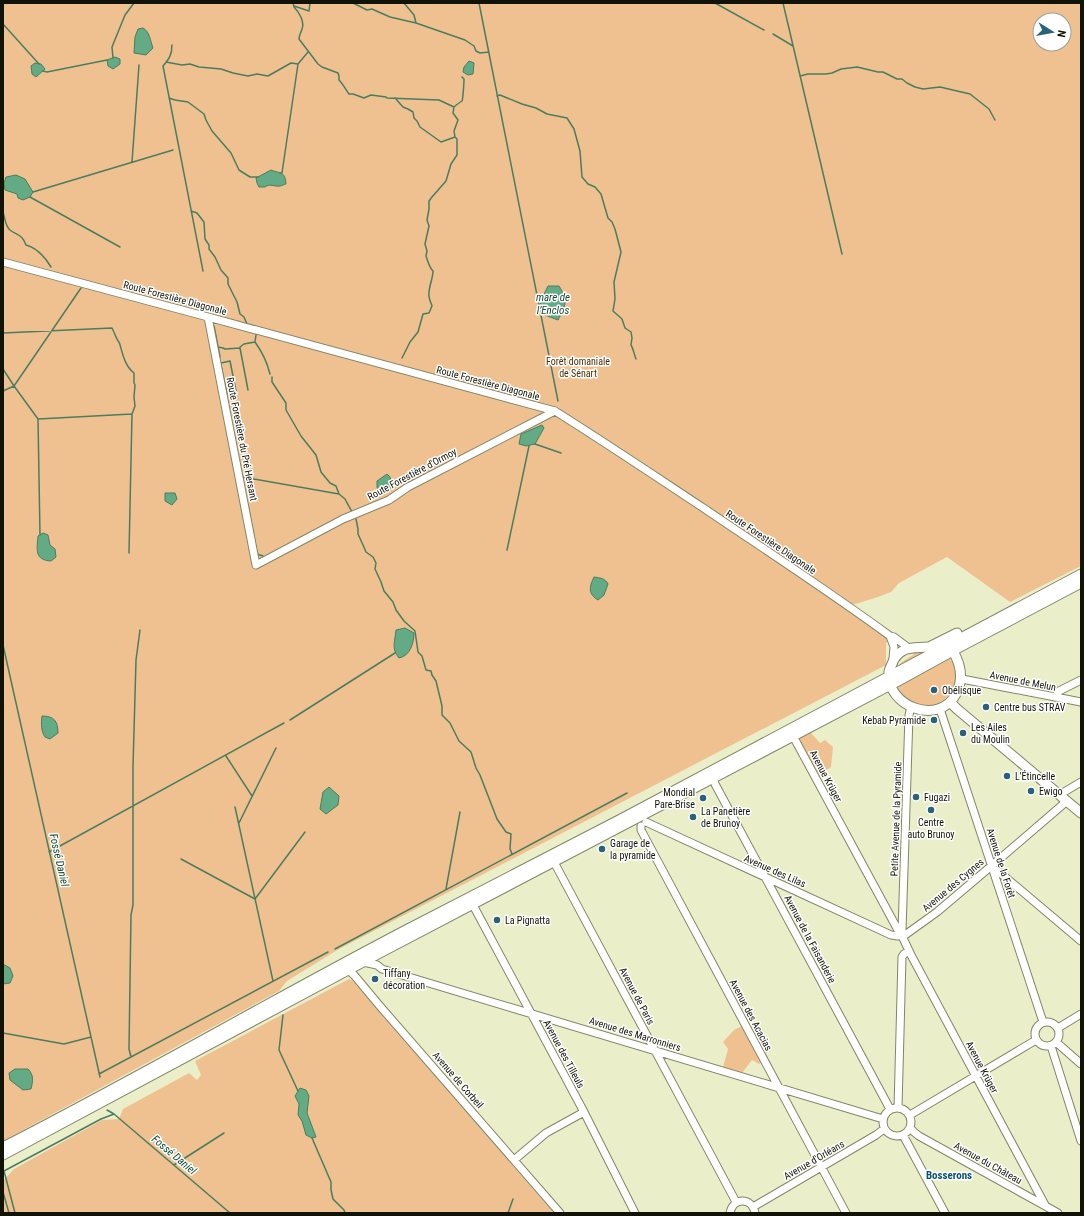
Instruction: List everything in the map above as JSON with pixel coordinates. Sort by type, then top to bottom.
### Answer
[{"type":"main road","points":[[3,1155],[378,953],[473,905],[793,736],[890,681],[943,647],[1081,574]]},
{"type":"main road","points":[[3,1147],[183,1052],[337,966],[622,818],[890,681],[953,651],[1081,583]]},
{"type":"main road","points":[[928,647],[972,627],[981,628]]},
{"type":"main road","points":[[928,647],[943,647],[953,651],[962,679],[959,688],[950,702],[940,709],[927,710],[911,707],[900,700],[890,681],[889,672],[894,659],[902,651],[928,647]]},
{"type":"main road","points":[[950,702],[1081,813]]},
{"type":"street","name":"Route Forestière Diagonale","points":[[3,262],[555,412],[591,434],[745,536],[910,649]]},
{"type":"street","name":"Route Forestière du Pré Hersant","points":[[208,317],[256,564]]},
{"type":"street","name":"Route Forestière d'Ormoy","points":[[256,564],[343,519],[389,500],[408,487],[555,412]]},
{"type":"street","points":[[890,636],[894,647],[894,659]]},
{"type":"street","name":"Avenue de Melun","points":[[962,679],[1081,702]]},
{"type":"street","points":[[1055,697],[1059,691],[1081,680]]},
{"type":"street","name":"Petite Avenue de la Pyramide","points":[[901,934],[911,707]]},
{"type":"street","name":"Avenue de la Forêt","points":[[940,709],[1043,1022]]},
{"type":"street","name":"Avenue Krüger","points":[[793,736],[901,934],[908,951],[1045,1205]]},
{"type":"street","name":"Avenue de la Faisanderie","points":[[713,778],[765,878],[894,1109]]},
{"type":"street","points":[[1059,795],[1081,782]]},
{"type":"street","name":"Avenue des Cygnes","points":[[901,934],[936,912],[992,867],[1067,801]]},
{"type":"street","points":[[643,824],[647,812]]},
{"type":"street","name":"Avenue des Lilas","points":[[632,821],[635,825],[643,824],[891,934],[901,934]]},
{"type":"street","name":"Avenue des Acacias","points":[[643,824],[641,830],[644,837],[846,1213]]},
{"type":"street","name":"Avenue de Paris","points":[[554,862],[736,1203]]},
{"type":"street","points":[[992,867],[1081,941]]},
{"type":"street","name":"Avenue des Tilleuls","points":[[473,905],[584,1112],[636,1213]]},
{"type":"street","points":[[381,967],[378,953],[383,942]]},
{"type":"street","points":[[894,1109],[902,957],[908,951]]},
{"type":"street","name":"Avenue des Marronniers","points":[[363,962],[378,965],[530,1013],[883,1119]]},
{"type":"street","name":"Avenue de Corbeil","points":[[337,966],[348,970],[560,1213]]},
{"type":"street","points":[[1058,1028],[1081,1014]]},
{"type":"street","points":[[1043,1022],[1051,1023],[1058,1028],[1059,1037],[1054,1044],[1042,1046],[1036,1040],[1035,1030],[1043,1022]]},
{"type":"street","points":[[910,1115],[1036,1040]]},
{"type":"street","points":[[1054,1044],[1081,1064]]},
{"type":"street","points":[[1054,1044],[1081,1141]]},
{"type":"street","points":[[894,1109],[902,1109],[910,1115],[910,1128],[904,1135],[891,1135],[884,1129],[883,1119],[885,1114],[894,1109]]},
{"type":"street","points":[[514,1160],[546,1133],[584,1112]]},
{"type":"street","name":"Avenue du Château","points":[[910,1128],[919,1136],[1058,1213]]},
{"type":"street","name":"Avenue d'Orléans","points":[[754,1210],[822,1167],[880,1133],[884,1129]]},
{"type":"street","points":[[904,1135],[945,1213]]},
{"type":"street","points":[[730,1213],[731,1209],[736,1203],[739,1202],[747,1202],[754,1210]]},
{"type":"green space","name":"Forêt domaniale de Sénart","points":[[3,3],[1081,3],[1081,566],[1010,602],[947,557],[899,583],[891,592],[852,605],[896,635],[886,643],[886,665],[339,949],[287,981],[279,991],[3,1141]],"holes":[[[207,310],[214,315],[216,323],[210,328],[205,320],[205,311]]]},
{"type":"green space","points":[[930,649],[897,669],[902,662],[913,655],[914,651]]},
{"type":"green space","points":[[949,658],[955,665],[955,682],[951,691],[944,699],[936,704],[926,706],[914,703],[904,697],[896,687],[897,686]]},
{"type":"green space","points":[[806,733],[811,733],[820,743],[825,740],[833,747],[831,767],[820,775],[815,774],[803,757],[800,738]]},
{"type":"green space","points":[[349,979],[353,981],[554,1213],[3,1213],[3,1181],[14,1169],[102,1120],[119,1119],[123,1109],[189,1073],[197,1080],[201,1075],[195,1061]]},
{"type":"green space","points":[[742,1026],[762,1062],[759,1064],[752,1060],[742,1073],[723,1067],[728,1049],[723,1042],[734,1030]]},
{"type":"water","points":[[143,28],[148,34],[153,48],[146,55],[134,53],[135,37],[138,29]]},
{"type":"water","points":[[115,57],[120,59],[120,64],[113,69],[108,66],[107,60]]},
{"type":"water","points":[[469,61],[474,63],[473,74],[468,75],[463,72],[464,67]]},
{"type":"water","points":[[35,63],[41,64],[45,69],[36,77],[32,74],[31,66]]},
{"type":"water","points":[[271,170],[283,175],[285,177],[286,184],[280,186],[270,185],[259,187],[256,178]]},
{"type":"water","points":[[16,175],[25,179],[33,192],[30,197],[23,200],[18,198],[17,194],[5,190],[4,183],[6,177]]},
{"type":"water","name":"mare de l’Enclos","points":[[548,286],[559,286],[564,295],[565,303],[558,320],[542,314],[539,306]]},
{"type":"water","points":[[542,425],[544,428],[535,444],[526,446],[519,444],[521,434]]},
{"type":"water","points":[[387,474],[390,477],[392,486],[390,490],[384,494],[379,494],[377,481]]},
{"type":"water","points":[[165,493],[175,493],[177,499],[172,505],[165,501]]},
{"type":"water","points":[[43,533],[48,535],[50,545],[55,549],[56,557],[51,561],[42,558],[38,553],[38,536]]},
{"type":"water","points":[[594,577],[604,579],[608,584],[604,595],[598,600],[592,595],[590,590]]},
{"type":"water","points":[[405,628],[414,633],[413,641],[409,652],[403,657],[399,658],[394,648],[396,630]]},
{"type":"water","points":[[42,716],[50,717],[56,722],[58,733],[50,739],[45,737],[43,732],[41,725]]},
{"type":"water","points":[[329,787],[339,796],[338,805],[326,814],[320,809],[323,792]]},
{"type":"water","points":[[3,964],[10,968],[13,976],[10,983],[3,984]]},
{"type":"water","points":[[15,1069],[28,1069],[30,1071],[32,1078],[31,1089],[23,1090],[10,1080],[9,1073]]},
{"type":"water","points":[[300,1088],[306,1090],[309,1096],[307,1113],[316,1137],[312,1138],[306,1135],[302,1121],[298,1115],[299,1104],[295,1096]]},
{"type":"waterway","points":[[113,58],[112,47],[125,15],[134,3]]},
{"type":"waterway","points":[[293,3],[303,23],[299,39],[318,64],[338,73],[339,80],[349,94],[364,98],[371,95],[387,98],[439,100],[454,107],[462,101],[464,79],[462,77]]},
{"type":"waterway","points":[[294,6],[309,11],[310,3]]},
{"type":"waterway","points":[[353,3],[367,10],[372,9],[390,17],[416,23],[465,40],[474,46],[476,51],[480,53],[489,52]]},
{"type":"waterway","points":[[404,3],[414,15],[416,23]]},
{"type":"waterway","points":[[479,3],[558,401]]},
{"type":"waterway","points":[[715,3],[764,30]]},
{"type":"waterway","points":[[783,3],[842,254]]},
{"type":"waterway","points":[[3,24],[39,64]]},
{"type":"waterway","points":[[773,34],[793,46]]},
{"type":"waterway","points":[[172,45],[170,57],[163,66],[203,271]]},
{"type":"waterway","points":[[280,173],[282,173],[298,64],[308,52]]},
{"type":"waterway","points":[[43,71],[47,72],[107,60]]},
{"type":"waterway","points":[[166,62],[221,69],[248,76],[257,74],[268,76],[291,63],[298,64]]},
{"type":"waterway","points":[[132,162],[139,65]]},
{"type":"waterway","points":[[800,76],[808,74],[826,74],[841,69],[857,67],[883,72],[897,79],[902,79],[915,87],[923,89],[940,87],[970,94],[989,109],[995,120]]},
{"type":"waterway","points":[[497,96],[500,95],[536,108],[547,114],[567,118],[574,129],[580,151],[582,177],[588,184],[595,187],[601,194],[608,218],[612,222],[615,229],[621,252],[614,282],[615,299],[613,311],[622,319],[625,328],[631,332],[631,345],[636,359]]},
{"type":"waterway","points":[[169,98],[188,102],[204,114],[212,131],[231,153],[239,170],[250,177],[258,177]]},
{"type":"waterway","points":[[395,98],[403,107],[413,112],[414,118],[420,127],[441,142],[455,137]]},
{"type":"waterway","points":[[402,358],[410,342],[418,332],[423,314],[429,313],[432,306],[429,293],[433,271],[426,256],[427,251],[425,244],[429,226],[427,220],[429,201],[446,181],[451,164],[457,155],[457,139],[454,131],[458,120],[453,113],[454,107]]},
{"type":"waterway","points":[[33,192],[173,150]]},
{"type":"waterway","points":[[30,197],[120,247]]},
{"type":"waterway","points":[[191,211],[197,213],[204,222],[205,239],[209,245],[209,249],[215,257],[221,270],[228,278],[228,284],[237,302],[240,314],[244,317],[247,324]]},
{"type":"waterway","points":[[3,212],[8,228],[21,237],[26,245],[34,248],[40,253],[51,267]]},
{"type":"waterway","points":[[3,391],[14,386],[81,288]]},
{"type":"waterway","points":[[214,326],[220,357]]},
{"type":"waterway","points":[[3,333],[112,328],[120,344],[126,364],[134,373],[135,406],[132,414]]},
{"type":"waterway","points":[[256,335],[255,342],[268,365],[270,374]]},
{"type":"waterway","points":[[240,347],[244,344],[255,342]]},
{"type":"waterway","points":[[218,347],[225,349],[240,348],[248,390]]},
{"type":"waterway","points":[[220,361],[227,394]]},
{"type":"waterway","points":[[221,363],[230,361],[236,391]]},
{"type":"waterway","points":[[3,369],[38,419],[40,535]]},
{"type":"waterway","points":[[272,377],[272,382],[286,403],[286,410],[301,436],[316,455],[321,472],[330,483],[336,486],[339,494],[345,499],[352,512]]},
{"type":"waterway","points":[[38,419],[132,414],[129,553]]},
{"type":"waterway","points":[[535,444],[561,453]]},
{"type":"waterway","points":[[507,550],[529,446]]},
{"type":"waterway","points":[[242,477],[339,494]]},
{"type":"waterway","points":[[248,505],[257,554],[263,556]]},
{"type":"waterway","points":[[356,519],[358,534],[366,552],[373,557],[376,563],[375,569],[384,591],[393,602],[396,610],[404,621],[415,631],[418,652],[422,656],[426,670],[431,671],[436,681],[442,706],[442,715],[450,723],[459,741],[471,752],[497,819],[506,832],[511,834],[510,849],[512,854]]},
{"type":"waterway","points":[[131,1057],[129,1049],[131,915],[133,905],[133,767],[136,660],[140,630]]},
{"type":"waterway","name":"Fossé Daniel","points":[[3,645],[100,1077]]},
{"type":"waterway","points":[[290,720],[395,653]]},
{"type":"waterway","points":[[49,852],[284,723]]},
{"type":"waterway","points":[[239,823],[276,748]]},
{"type":"waterway","points":[[226,756],[252,796]]},
{"type":"waterway","points":[[335,949],[627,793]]},
{"type":"waterway","points":[[235,807],[273,981]]},
{"type":"waterway","points":[[446,889],[460,812]]},
{"type":"waterway","points":[[181,859],[255,899],[305,832]]},
{"type":"waterway","points":[[99,1074],[328,952]]},
{"type":"waterway","points":[[283,1015],[279,1050],[298,1091]]},
{"type":"waterway","points":[[3,1033],[64,1044],[91,1037]]},
{"type":"waterway","name":"Fossé Daniel","points":[[107,1110],[114,1114],[230,1213]]},
{"type":"waterway","points":[[15,1213],[4,1171],[101,1119],[114,1114]]},
{"type":"waterway","points":[[174,1165],[224,1133]]},
{"type":"waterway","points":[[312,1138],[331,1182],[333,1199],[345,1213]]},
{"type":"waterway","points":[[3,1192],[9,1213]]},
{"type":"waterway","points":[[508,1213],[513,1199]]},
{"type":"place","name":"Obélisque","points":[[934,690]]},
{"type":"place","name":"Centre bus STRAV","points":[[986,707]]},
{"type":"place","name":"Kebab Pyramide","points":[[934,720]]},
{"type":"place","name":"Les Ailes du Moulin","points":[[963,733]]},
{"type":"place","name":"L'Étincelle","points":[[1007,776]]},
{"type":"place","name":"Ewigo","points":[[1031,791]]},
{"type":"place","name":"Fugazi","points":[[916,797]]},
{"type":"place","name":"Mondial Pare-Brise","points":[[703,798]]},
{"type":"place","name":"Centre auto Brunoy","points":[[931,810]]},
{"type":"place","name":"La Panetière de Brunoy","points":[[693,817]]},
{"type":"place","name":"Garage de la pyramide","points":[[602,849]]},
{"type":"place","name":"La Pignatta","points":[[497,920]]},
{"type":"place","name":"Tiffany décoration","points":[[375,979]]},
{"type":"district","name":"Bosserons","points":[[949,1175]]}]
